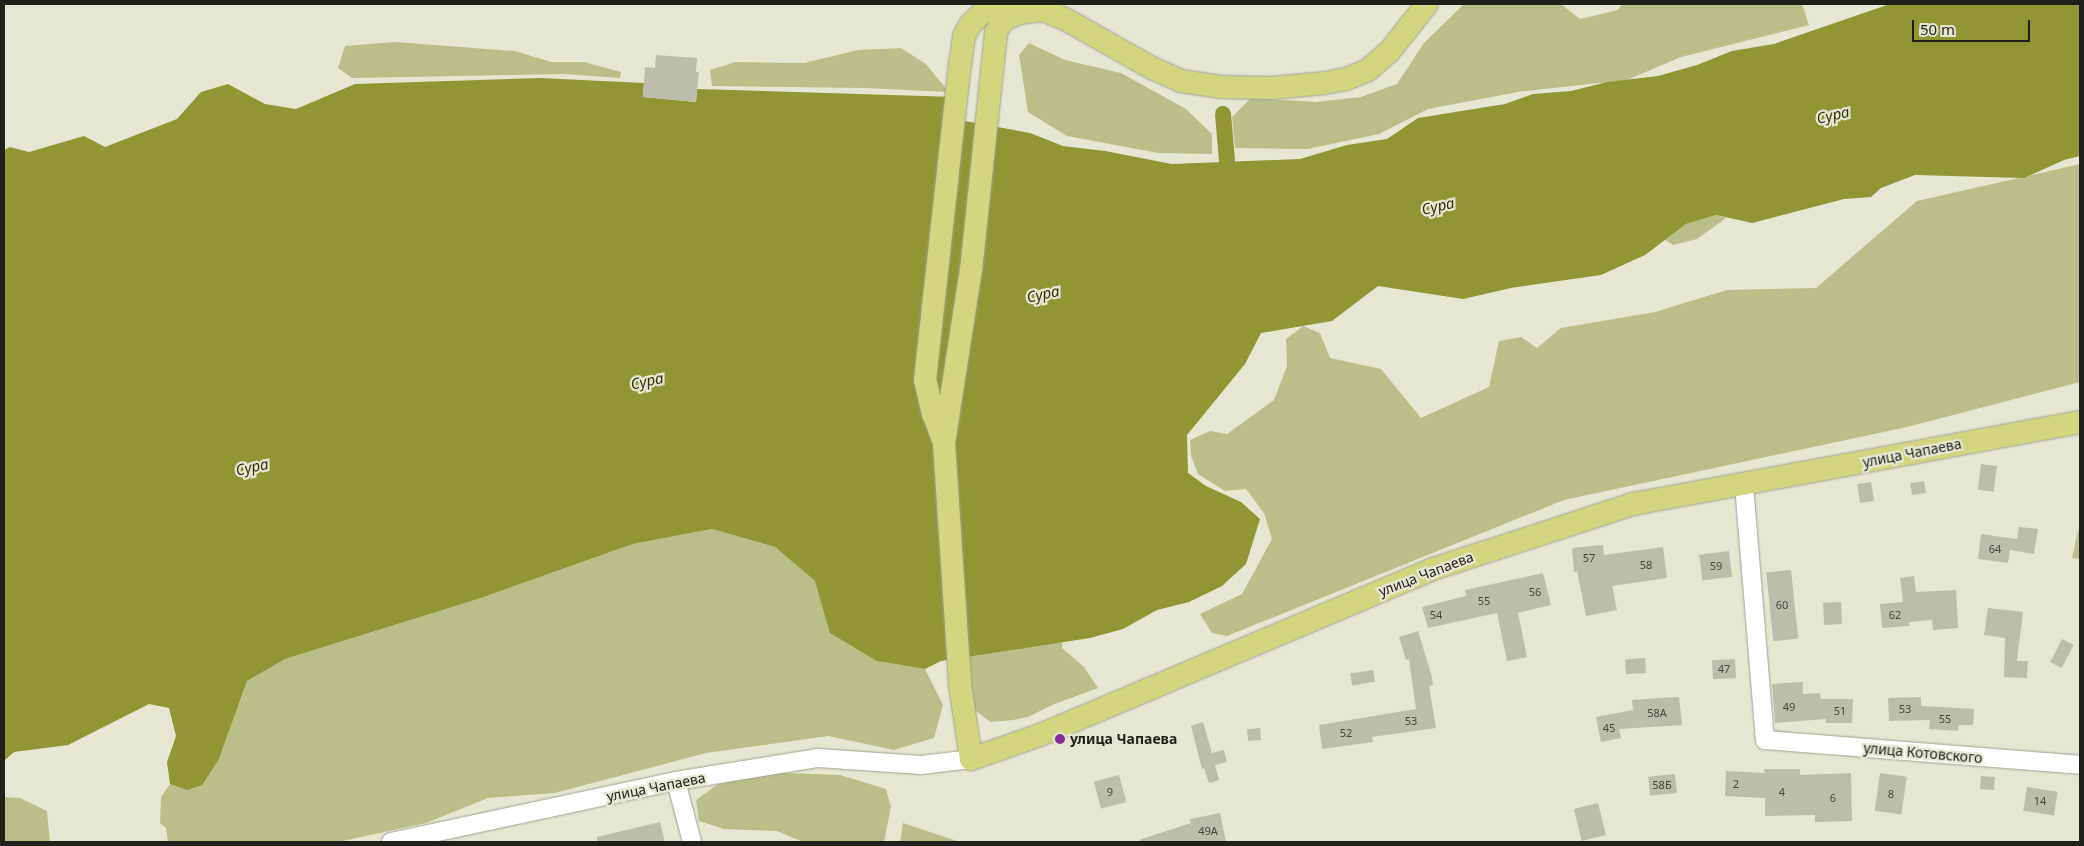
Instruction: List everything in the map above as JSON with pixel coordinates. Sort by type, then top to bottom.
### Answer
[{"type":"main road","points":[[944,443],[933,414],[925,380],[960,65],[964,36],[970,25],[987,8],[999,4]]},
{"type":"main road","points":[[970,759],[960,685],[944,443],[971,269],[996,33],[1001,23],[1019,12],[1034,7],[1181,81],[1221,87],[1271,88],[1325,83],[1346,79],[1368,70],[1389,52],[1427,4]]},
{"type":"main road","name":"улица Чапаева","points":[[970,759],[1047,732],[1433,569],[1633,504],[2080,422]]},
{"type":"street","name":"улица Котовского","points":[[1744,485],[1765,740],[2080,765]]},
{"type":"street","name":"улица Чапаева","points":[[391,842],[676,782],[818,758],[921,765],[970,759]]},
{"type":"street","points":[[676,782],[692,842]]},
{"type":"green space","points":[[1464,4],[1561,4],[1580,19],[1618,10],[1622,4],[1802,4],[1809,25],[1681,57],[1627,80],[1518,92],[1428,109],[1379,134],[1307,149],[1235,148],[1232,117],[1251,98],[1316,102],[1361,97],[1397,84],[1424,43]]},
{"type":"green space","points":[[395,42],[515,51],[551,62],[584,62],[621,72],[620,78],[564,74],[352,78],[338,68],[345,46]]},
{"type":"green space","points":[[1029,43],[1065,60],[1121,73],[1186,109],[1212,134],[1212,154],[1158,153],[1067,136],[1028,112],[1019,55]]},
{"type":"green space","points":[[901,48],[926,64],[949,92],[864,88],[712,86],[710,70],[736,62],[804,63],[858,50]]},
{"type":"green space","points":[[2080,164],[2080,382],[1907,427],[1564,500],[1227,636],[1212,633],[1200,614],[1242,594],[1272,539],[1264,513],[1246,489],[1225,491],[1198,474],[1191,456],[1190,440],[1210,431],[1227,434],[1274,400],[1287,366],[1286,339],[1303,326],[1320,333],[1330,358],[1381,369],[1421,418],[1489,387],[1499,341],[1521,337],[1537,348],[1561,328],[1655,312],[1727,290],[1816,288],[1917,201]]},
{"type":"green space","points":[[1716,215],[1726,218],[1697,239],[1673,245],[1665,240],[1686,224]]},
{"type":"green space","points":[[712,529],[775,547],[815,581],[877,661],[925,669],[943,705],[934,738],[894,750],[828,736],[706,753],[555,793],[488,798],[426,823],[338,842],[168,842],[166,828],[160,823],[161,797],[170,784],[187,790],[219,759],[247,681],[285,659],[478,599],[633,544]]},
{"type":"green space","points":[[2080,529],[2080,559],[2072,558],[2078,531]]},
{"type":"green space","points":[[1062,642],[1062,648],[1084,667],[1098,688],[1052,705],[1028,717],[1013,720],[990,722],[975,710],[969,677],[968,656]]},
{"type":"green space","points":[[763,772],[840,775],[886,789],[891,807],[884,842],[803,842],[777,831],[724,829],[699,821],[696,800],[718,784]]},
{"type":"green space","points":[[4,797],[20,798],[47,811],[50,842],[4,842]]},
{"type":"green space","points":[[903,823],[960,842],[900,842]]},
{"type":"water","name":"Сура","points":[[1890,4],[2080,4],[2080,156],[2064,160],[2024,178],[1915,175],[1881,188],[1871,197],[1844,199],[1752,223],[1716,215],[1686,224],[1645,255],[1601,275],[1511,288],[1463,299],[1378,286],[1332,321],[1261,333],[1245,364],[1187,435],[1188,473],[1206,486],[1241,502],[1260,519],[1246,564],[1222,586],[1189,602],[1157,610],[1123,629],[1090,638],[941,661],[925,669],[877,661],[830,633],[815,581],[775,547],[712,529],[633,544],[478,599],[285,659],[247,681],[219,759],[202,785],[187,790],[170,784],[167,762],[176,736],[169,708],[149,704],[68,745],[14,752],[4,761],[4,150],[10,147],[29,152],[84,136],[105,147],[177,119],[201,92],[228,84],[265,104],[296,109],[355,84],[540,78],[644,83],[643,97],[696,102],[697,89],[956,97],[954,119],[1030,133],[1063,146],[1105,151],[1172,164],[1300,159],[1347,145],[1387,139],[1418,118],[1505,104],[1533,94],[1571,91],[1607,82],[1658,76],[1697,65],[1732,51],[1774,44]]},
{"type":"building","points":[[656,55],[697,58],[696,72],[699,72],[696,102],[643,97],[645,67],[655,68]]},
{"type":"building","points":[[1981,464],[1997,466],[1994,492],[1978,490]]},
{"type":"building","points":[[1924,481],[1926,493],[1912,495],[1910,483]]},
{"type":"building","points":[[1871,482],[1874,501],[1860,503],[1857,484]]},
{"type":"building","points":[[2019,527],[2038,529],[2034,554],[2010,550],[2008,563],[1978,559],[1981,534],[2017,539]]},
{"type":"building","points":[[1603,545],[1604,555],[1663,547],[1667,578],[1612,586],[1617,610],[1586,616],[1577,571],[1574,572],[1572,548]]},
{"type":"building","points":[[1729,551],[1732,577],[1702,580],[1699,555]]},
{"type":"building","points":[[1791,570],[1798,639],[1773,641],[1766,573]]},
{"type":"building","points":[[1543,573],[1551,605],[1518,613],[1527,657],[1507,661],[1497,613],[1428,628],[1422,607],[1466,596],[1465,590]]},
{"type":"building","points":[[1914,576],[1916,592],[1956,590],[1958,628],[1933,630],[1932,620],[1909,622],[1909,626],[1882,628],[1880,604],[1903,602],[1900,578]]},
{"type":"building","points":[[1841,602],[1842,624],[1824,625],[1823,603]]},
{"type":"building","points":[[1988,608],[2023,612],[2017,661],[2028,661],[2027,678],[2004,677],[2005,638],[1984,635]]},
{"type":"building","points":[[1418,631],[1432,677],[1433,685],[1429,686],[1436,728],[1372,737],[1373,742],[1322,749],[1319,725],[1416,709],[1409,659],[1406,660],[1399,637]]},
{"type":"building","points":[[2062,639],[2074,645],[2062,668],[2050,662]]},
{"type":"building","points":[[1645,658],[1646,673],[1626,674],[1625,659]]},
{"type":"building","points":[[1735,659],[1736,678],[1713,679],[1712,660]]},
{"type":"building","points":[[1373,670],[1375,682],[1352,685],[1350,674]]},
{"type":"building","points":[[1803,682],[1803,694],[1820,693],[1821,699],[1853,699],[1852,723],[1826,723],[1826,719],[1775,723],[1772,684]]},
{"type":"building","points":[[1679,697],[1682,725],[1619,729],[1621,738],[1601,742],[1596,717],[1633,710],[1632,700]]},
{"type":"building","points":[[1921,697],[1921,706],[1974,709],[1973,725],[1959,725],[1958,731],[1929,729],[1930,720],[1889,721],[1888,698]]},
{"type":"building","points":[[1203,722],[1212,753],[1224,750],[1227,762],[1215,765],[1219,780],[1209,783],[1204,768],[1202,769],[1191,726]]},
{"type":"building","points":[[1260,728],[1261,740],[1248,741],[1247,729]]},
{"type":"building","points":[[1764,769],[1800,769],[1800,775],[1851,773],[1852,821],[1815,822],[1815,815],[1765,816],[1765,798],[1725,796],[1726,771],[1765,773]]},
{"type":"building","points":[[1880,773],[1907,777],[1901,814],[1875,811]]},
{"type":"building","points":[[1675,774],[1677,793],[1650,796],[1648,777]]},
{"type":"building","points":[[1119,775],[1126,802],[1101,809],[1094,782]]},
{"type":"building","points":[[1981,776],[1995,777],[1994,790],[1980,789]]},
{"type":"building","points":[[2027,787],[2058,792],[2054,816],[2023,811]]},
{"type":"building","points":[[1598,803],[1606,835],[1582,841],[1574,809]]},
{"type":"building","points":[[1220,813],[1226,842],[1140,842],[1139,840],[1191,823],[1190,819]]},
{"type":"building","points":[[660,822],[665,842],[597,842],[597,837]]},
{"type":"waterway","points":[[1223,114],[1227,161]]},
{"type":"place","name":"улица Чапаева","points":[[1060,739]]}]
